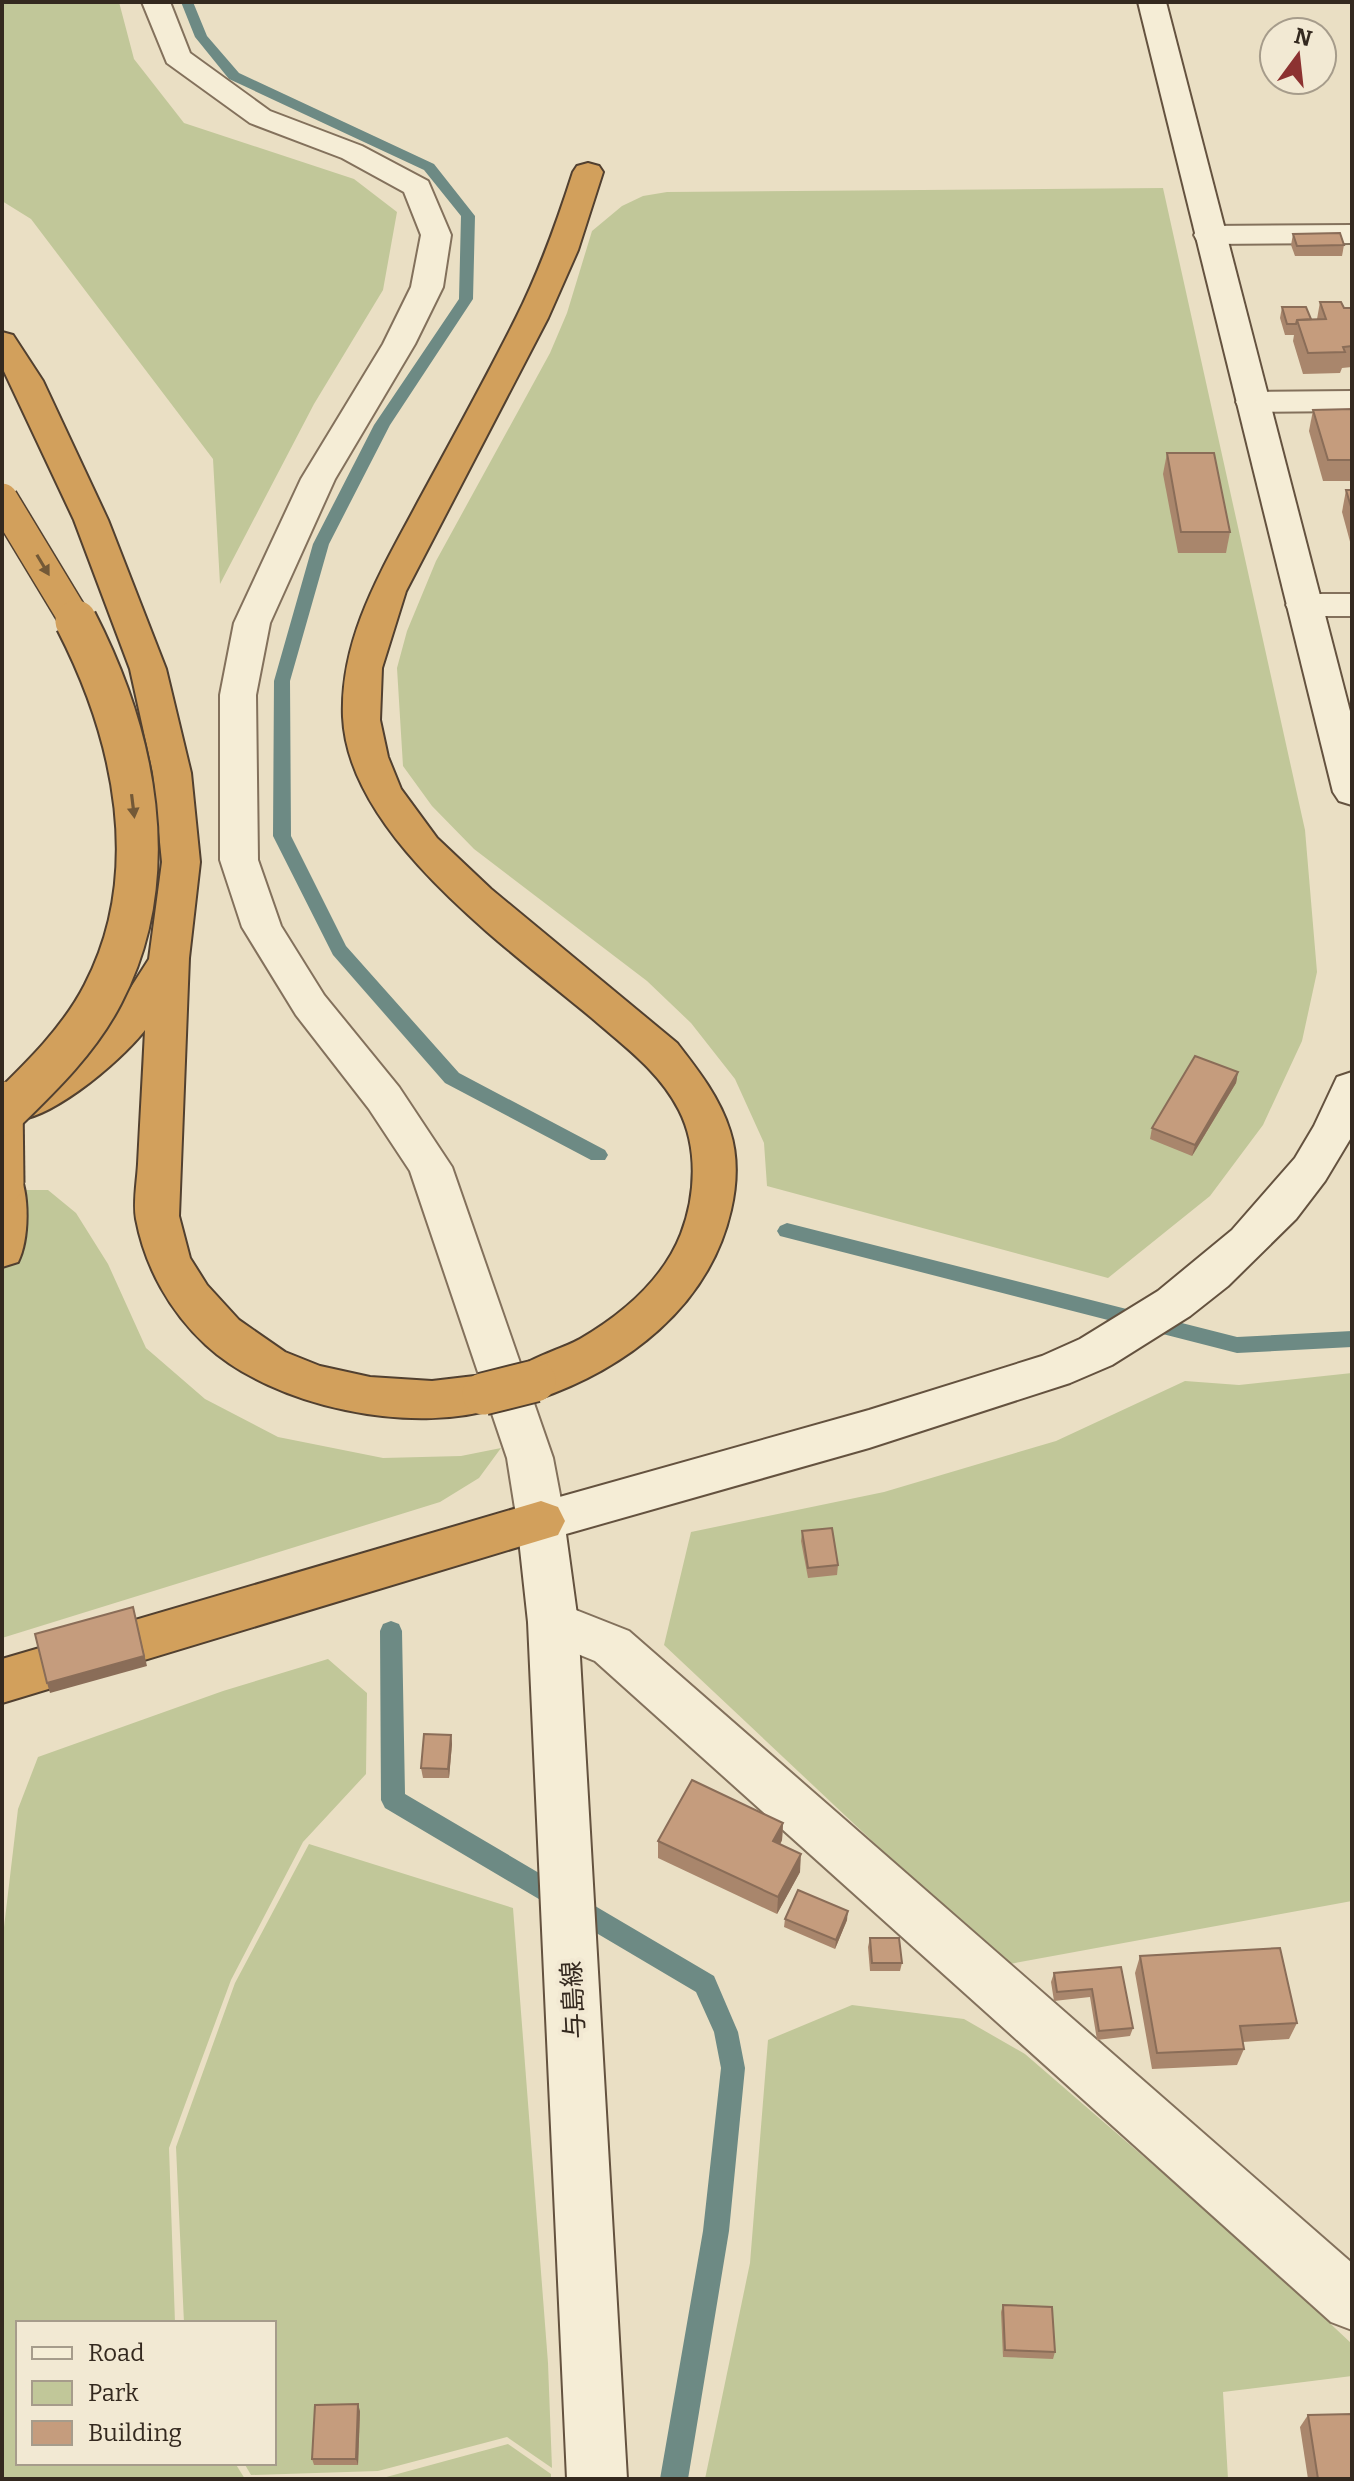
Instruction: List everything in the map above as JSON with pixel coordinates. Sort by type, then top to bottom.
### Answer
[{"type":"highway","points":[[2,342],[27,381],[91,520],[148,669],[172,773],[181,862],[169,958],[157,1216],[169,1261],[191,1298],[223,1333],[269,1365],[315,1383],[370,1396],[432,1400],[483,1394],[535,1381],[578,1364],[623,1337],[661,1304],[689,1266],[709,1221],[715,1174],[709,1132],[690,1089],[662,1054],[434,861],[395,816],[372,772],[363,724],[362,678],[372,635],[388,591],[532,318],[563,250],[588,172]]},
{"type":"highway","points":[[2,499],[67,604],[96,662],[119,722],[136,825],[138,866],[135,906],[123,949],[103,995],[74,1038],[29,1090],[2,1114]]},
{"type":"highway","points":[[2,1114],[55,1087],[106,1051],[141,1010],[169,958]]},
{"type":"highway","points":[[2,1102],[2,1250]]},
{"type":"highway","points":[[2,1681],[541,1521]]},
{"type":"street","name":"与島線","points":[[156,2],[177,57],[260,117],[352,152],[417,187],[436,235],[427,287],[399,344],[318,479],[252,623],[238,695],[239,860],[262,927],[310,1005],[384,1098],[430,1167],[530,1458],[553,1622],[597,2479]]},
{"type":"street","points":[[1152,2],[1352,792]]},
{"type":"street","points":[[1209,235],[1352,234]]},
{"type":"street","points":[[1252,402],[1352,401]]},
{"type":"street","points":[[1304,605],[1352,605]]},
{"type":"street","points":[[541,1521],[929,1411],[1094,1353],[1172,1304],[1258,1234],[1323,1149],[1352,1088]]},
{"type":"street","points":[[553,1622],[612,1646],[1352,2301]]},
{"type":"green space","points":[[2,2],[119,2],[134,59],[184,123],[354,179],[397,212],[383,290],[314,404],[220,584],[213,459],[31,219],[2,201]]},
{"type":"green space","points":[[1163,188],[1305,830],[1317,972],[1302,1041],[1263,1125],[1210,1196],[1108,1278],[767,1186],[764,1143],[735,1079],[691,1023],[647,981],[474,849],[432,806],[403,766],[397,668],[407,631],[436,561],[550,353],[567,313],[592,231],[622,206],[643,196],[667,192]]},
{"type":"green space","points":[[2,1190],[48,1190],[76,1213],[108,1264],[146,1348],[205,1399],[278,1437],[383,1458],[461,1456],[501,1448],[479,1478],[440,1502],[2,1638]]},
{"type":"green space","points":[[1352,1373],[1352,1901],[1004,1965],[664,1645],[691,1532],[884,1492],[1056,1441],[1185,1381],[1239,1385]]},
{"type":"green space","points":[[328,1659],[367,1693],[366,1774],[303,1842],[231,1980],[169,2148],[175,2321],[16,2321],[16,2465],[236,2465],[245,2479],[2,2479],[2,1944],[18,1809],[38,1757],[223,1691]]},
{"type":"green space","points":[[309,1844],[513,1908],[548,2363],[552,2468],[507,2437],[378,2471],[251,2475],[245,2465],[276,2465],[276,2321],[184,2321],[176,2147],[235,1983]]},
{"type":"green space","points":[[852,2005],[964,2019],[1025,2054],[1254,2252],[1352,2344],[1352,2376],[1223,2392],[1228,2479],[705,2479],[750,2263],[768,2040]]},
{"type":"green space","points":[[508,2444],[551,2474],[551,2479],[379,2479]]},
{"type":"building","points":[[1340,233],[1344,245],[1297,246],[1293,234]]},
{"type":"building","points":[[1320,302],[1341,302],[1344,308],[1352,308],[1352,346],[1343,347],[1345,352],[1308,353],[1297,320],[1326,319]]},
{"type":"building","points":[[1282,307],[1306,307],[1311,319],[1287,324]]},
{"type":"building","points":[[1352,409],[1352,460],[1328,460],[1313,410]]},
{"type":"building","points":[[1167,453],[1214,453],[1230,532],[1181,532]]},
{"type":"building","points":[[1346,490],[1352,490],[1352,510]]},
{"type":"building","points":[[1195,1056],[1238,1072],[1195,1145],[1152,1128]]},
{"type":"building","points":[[832,1528],[838,1565],[808,1568],[802,1531]]},
{"type":"building","points":[[133,1607],[144,1656],[47,1683],[35,1634]]},
{"type":"building","points":[[424,1734],[451,1735],[448,1769],[421,1768]]},
{"type":"building","points":[[692,1780],[783,1823],[773,1841],[801,1854],[778,1897],[658,1841]]},
{"type":"building","points":[[798,1890],[848,1911],[836,1940],[785,1919]]},
{"type":"building","points":[[870,1938],[899,1938],[902,1963],[872,1963]]},
{"type":"building","points":[[1280,1948],[1297,2023],[1240,2026],[1244,2049],[1157,2053],[1140,1956]]},
{"type":"building","points":[[1121,1967],[1133,2028],[1099,2031],[1092,1989],[1057,1992],[1054,1973]]},
{"type":"building","points":[[1003,2305],[1052,2307],[1055,2352],[1005,2350]]},
{"type":"building","points":[[358,2404],[356,2459],[312,2459],[315,2405]]},
{"type":"building","points":[[1352,2414],[1352,2479],[1318,2479],[1308,2415]]},
{"type":"waterway","points":[[187,2],[201,37],[234,76],[429,167],[468,216],[466,299],[382,425],[321,544],[282,681],[282,836],[339,950],[452,1078],[598,1155]]},
{"type":"waterway","points":[[787,1231],[1237,1345],[1352,1339]]},
{"type":"waterway","points":[[391,1631],[393,1800],[705,1984],[726,2032],[733,2068],[716,2231],[674,2479]]}]
